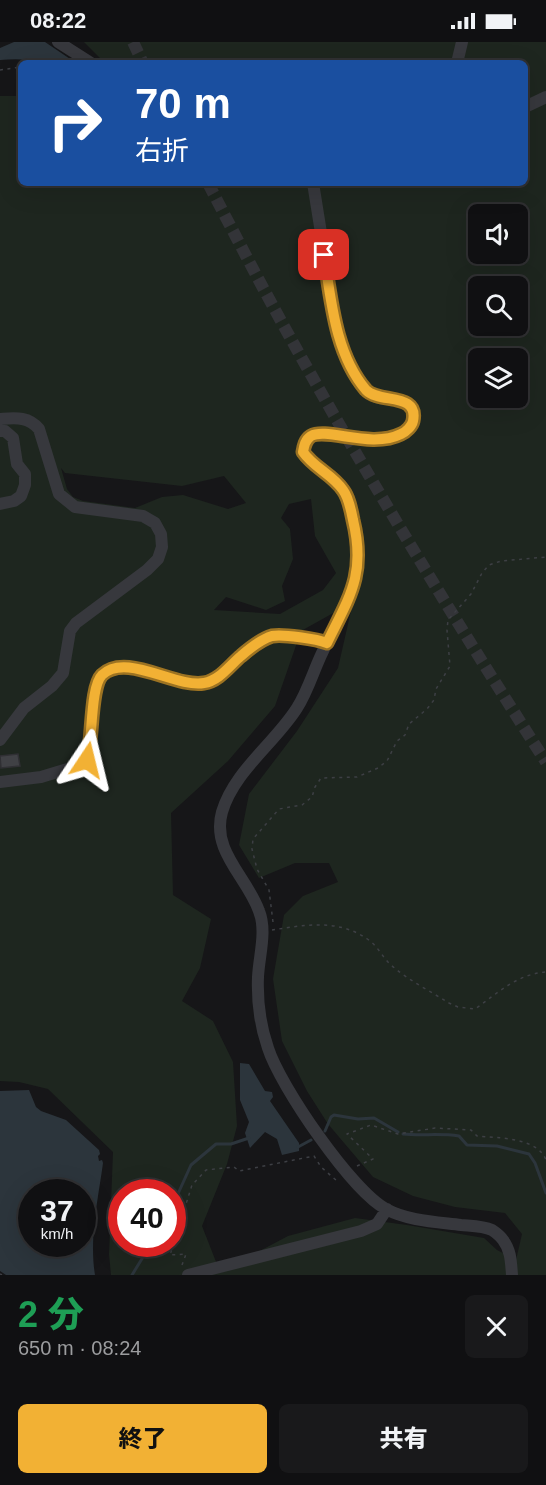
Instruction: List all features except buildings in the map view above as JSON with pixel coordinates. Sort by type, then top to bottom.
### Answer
[{"type":"street","points":[[58,42],[86,60]]},
{"type":"street","points":[[458,60],[462,42]]},
{"type":"street","points":[[528,106],[546,97]]},
{"type":"street","points":[[313,186],[336,326],[342,346],[366,391],[376,397],[400,400],[409,404],[413,419],[411,426],[403,434],[382,440],[357,439],[321,433],[310,436],[305,442],[303,452],[310,462],[337,481],[345,493],[358,540],[357,575],[350,597],[297,707],[230,794],[222,813],[220,827],[222,841],[229,862],[253,897],[260,913],[262,932],[258,1010],[268,1048],[276,1070],[314,1127],[352,1180],[370,1198],[387,1209],[408,1217],[492,1230],[503,1240],[509,1253],[512,1275]]},
{"type":"street","points":[[0,419],[21,418],[33,422],[39,429],[59,494],[66,501],[75,507],[143,516],[155,523],[161,534],[162,547],[158,559],[147,570],[76,623],[70,631],[63,673],[52,686],[24,708],[0,740]]},
{"type":"street","points":[[0,431],[5,431],[13,438],[17,464],[25,474],[25,485],[21,495],[14,501],[0,504]]},
{"type":"street","points":[[0,782],[41,777],[87,760],[95,688],[100,676],[112,668],[128,667],[182,681],[205,683],[223,674],[242,655],[273,636],[317,639],[327,643]]},
{"type":"street","points":[[185,1272],[361,1231],[376,1224],[387,1209]]},
{"type":"path","points":[[0,70],[18,67]]},
{"type":"path","points":[[546,557],[501,561],[489,565],[471,594],[448,620],[450,666],[436,689],[434,700],[409,724],[405,735],[397,741],[387,761],[378,768],[357,777],[321,778],[315,786],[312,797],[302,805],[279,808],[255,834],[252,849],[257,869],[269,890],[274,930],[310,924],[332,925],[358,933],[372,942],[391,965],[449,1004],[475,1009],[517,979],[531,973],[546,972]]},
{"type":"path","points":[[357,1167],[373,1159],[347,1134],[371,1125],[398,1134],[435,1128],[471,1130],[477,1136],[504,1138],[530,1145],[539,1149],[545,1155],[546,1160]]},
{"type":"path","points":[[185,1272],[186,1254],[170,1255],[192,1185],[206,1170],[234,1167],[239,1171],[314,1156],[321,1167],[337,1181],[342,1174]]},
{"type":"shaded area","points":[[14,42],[45,42],[72,60],[0,60],[0,48]]},
{"type":"shaded area","points":[[84,42],[546,42],[546,1275],[111,1275],[109,1257],[186,1257],[186,1179],[112,1179],[113,1152],[48,1089],[19,1082],[0,1081],[0,96],[18,96],[18,186],[528,186],[528,60],[102,60]],"holes":[[[61,468],[65,473],[182,486],[224,476],[246,503],[228,509],[183,495],[162,497],[135,508],[83,501],[73,497],[67,489]],[[311,499],[315,536],[336,573],[323,590],[280,614],[214,610],[226,597],[266,610],[285,601],[282,586],[293,559],[290,529],[281,518],[289,504]],[[353,602],[338,668],[297,731],[249,794],[239,845],[259,878],[295,863],[329,863],[338,882],[303,896],[284,915],[273,979],[282,1041],[307,1091],[328,1124],[373,1177],[413,1196],[455,1207],[505,1213],[522,1234],[516,1260],[497,1250],[484,1238],[355,1218],[288,1236],[220,1272],[202,1226],[227,1164],[237,1126],[233,1062],[213,1021],[182,1001],[200,968],[211,919],[173,895],[171,813],[228,761],[275,706],[301,631]]]},
{"type":"shaded area","points":[[240,1063],[249,1064],[265,1091],[272,1092],[273,1097],[270,1101],[299,1143],[299,1151],[282,1155],[277,1139],[265,1132],[250,1148],[245,1133],[249,1122],[240,1100]]},
{"type":"shaded area","points":[[29,1090],[36,1107],[66,1120],[99,1150],[99,1161],[102,1160],[103,1163],[96,1214],[96,1179],[18,1179],[18,1257],[93,1257],[95,1275],[6,1275],[0,1271],[0,1091]]},
{"type":"waterway","points":[[325,1131],[334,1115],[358,1119],[374,1118],[398,1132]]},
{"type":"waterway","points":[[403,1134],[459,1136],[467,1145],[497,1146],[529,1154],[535,1163],[546,1193]]},
{"type":"waterway","points":[[185,1179],[191,1165],[216,1144],[231,1144],[249,1138]]},
{"type":"waterway","points":[[298,1147],[311,1140]]},
{"type":"waterway","points":[[132,1275],[143,1257]]},
{"type":"tunnel","points":[[133,42],[142,60]]},
{"type":"tunnel","points":[[210,186],[280,320],[383,500],[546,762]]},
{"type":"route","points":[[87,760],[95,688],[100,676],[112,668],[128,667],[182,681],[205,683],[223,674],[242,655],[273,636],[317,639],[327,643],[350,597],[357,575],[359,556],[351,510],[345,493],[337,481],[310,462],[303,452],[305,442],[310,436],[321,433],[357,439],[382,440],[403,434],[411,426],[413,419],[409,404],[400,400],[376,397],[366,391],[352,368],[336,326],[324,255]]}]
